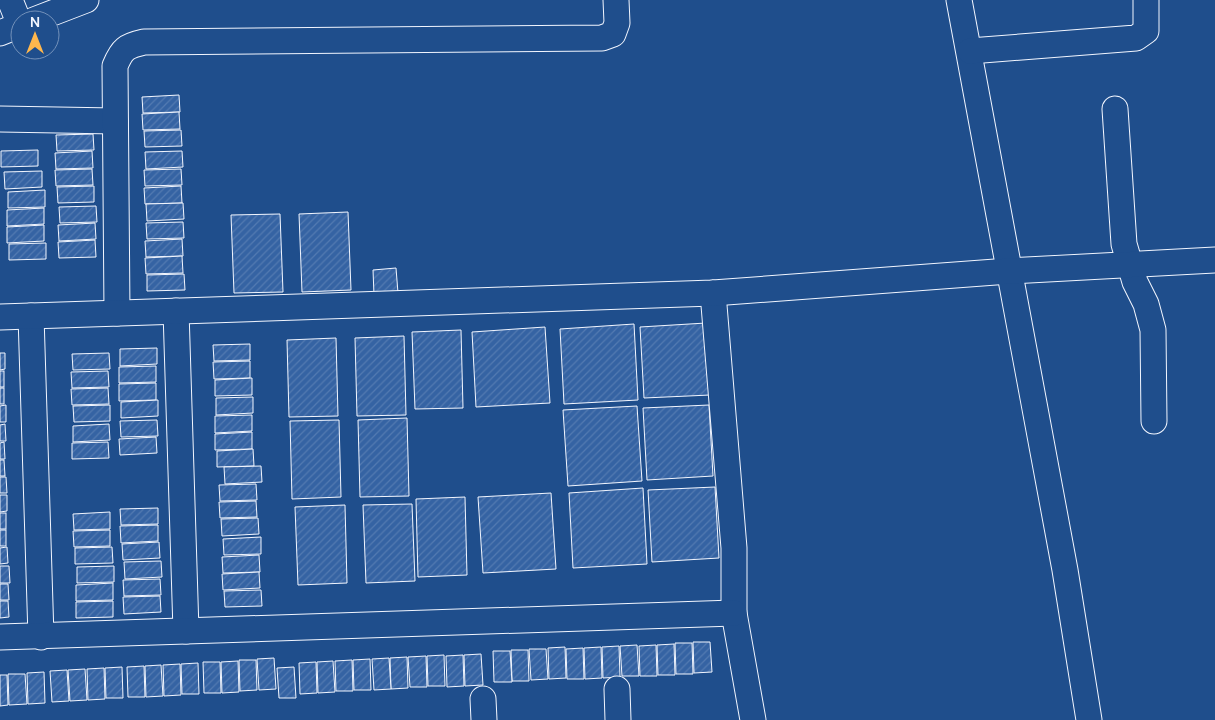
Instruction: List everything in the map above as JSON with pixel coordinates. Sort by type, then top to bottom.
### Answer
[{"type":"street","points":[[0,3],[9,0]]},
{"type":"street","points":[[60,10],[86,0]]},
{"type":"street","points":[[117,313],[115,66],[120,53],[130,45],[144,42],[602,38],[612,34],[617,23],[616,0]]},
{"type":"street","points":[[959,0],[1065,570],[1089,720]]},
{"type":"street","points":[[970,52],[1136,38],[1146,31],[1146,0]]},
{"type":"street","points":[[1115,109],[1124,244],[1135,282],[1146,304],[1153,330],[1154,421]]},
{"type":"street","points":[[0,119],[115,121]]},
{"type":"street","points":[[0,317],[713,293],[1009,271],[1215,260]]},
{"type":"street","points":[[713,293],[734,548],[734,613],[753,720]]},
{"type":"street","points":[[176,311],[186,631]]},
{"type":"street","points":[[31,316],[41,637]]},
{"type":"street","points":[[0,637],[734,613]]},
{"type":"street","points":[[617,689],[618,720]]},
{"type":"building","points":[[179,95],[180,112],[143,113],[142,97]]},
{"type":"building","points":[[179,112],[180,129],[143,130],[142,114]]},
{"type":"building","points":[[181,130],[182,146],[145,147],[144,131]]},
{"type":"building","points":[[93,134],[94,150],[57,151],[56,135]]},
{"type":"building","points":[[38,150],[38,166],[1,167],[1,151]]},
{"type":"building","points":[[92,151],[93,168],[56,169],[55,153]]},
{"type":"building","points":[[182,151],[183,167],[146,169],[145,152]]},
{"type":"building","points":[[92,169],[93,185],[56,186],[55,170]]},
{"type":"building","points":[[181,169],[182,185],[145,186],[144,170]]},
{"type":"building","points":[[42,171],[42,187],[5,189],[4,172]]},
{"type":"building","points":[[94,186],[94,202],[58,203],[57,187]]},
{"type":"building","points":[[181,186],[182,203],[145,204],[144,188]]},
{"type":"building","points":[[45,190],[45,207],[8,208],[8,192]]},
{"type":"building","points":[[183,203],[184,219],[147,221],[146,204]]},
{"type":"building","points":[[96,206],[97,222],[60,223],[59,207]]},
{"type":"building","points":[[44,208],[44,224],[7,226],[7,210]]},
{"type":"building","points":[[348,212],[351,290],[302,292],[299,214]]},
{"type":"building","points":[[280,214],[283,292],[234,293],[231,215]]},
{"type":"building","points":[[183,222],[184,238],[147,239],[146,223]]},
{"type":"building","points":[[95,223],[96,239],[59,241],[58,225]]},
{"type":"building","points":[[44,225],[44,241],[7,243],[7,227]]},
{"type":"building","points":[[182,239],[183,256],[146,257],[145,241]]},
{"type":"building","points":[[95,240],[96,257],[59,258],[58,242]]},
{"type":"building","points":[[46,243],[46,259],[9,260],[9,244]]},
{"type":"building","points":[[182,256],[183,273],[146,274],[145,258]]},
{"type":"building","points":[[396,268],[398,293],[374,295],[373,270]]},
{"type":"building","points":[[184,274],[185,290],[147,291],[147,275]]},
{"type":"building","points":[[706,323],[710,395],[644,398],[640,327]]},
{"type":"building","points":[[634,324],[638,400],[564,404],[560,329]]},
{"type":"building","points":[[545,327],[550,403],[476,407],[472,332]]},
{"type":"building","points":[[461,330],[463,408],[415,409],[412,332]]},
{"type":"building","points":[[404,336],[406,415],[357,416],[355,338]]},
{"type":"building","points":[[336,338],[338,416],[289,417],[287,340]]},
{"type":"building","points":[[250,344],[250,360],[214,361],[213,345]]},
{"type":"building","points":[[157,348],[157,364],[120,366],[120,349]]},
{"type":"building","points":[[0,353],[5,353],[5,369],[0,370]]},
{"type":"building","points":[[109,353],[110,369],[73,370],[72,354]]},
{"type":"building","points":[[250,361],[250,378],[214,379],[213,362]]},
{"type":"building","points":[[156,366],[156,382],[119,383],[119,367]]},
{"type":"building","points":[[0,371],[4,371],[4,387],[0,387]]},
{"type":"building","points":[[108,371],[109,387],[72,388],[71,372]]},
{"type":"building","points":[[252,378],[252,395],[215,396],[215,380]]},
{"type":"building","points":[[156,383],[156,400],[119,401],[119,384]]},
{"type":"building","points":[[0,388],[4,388],[4,404],[0,404]]},
{"type":"building","points":[[108,388],[109,404],[72,405],[71,389]]},
{"type":"building","points":[[253,397],[253,413],[216,415],[216,398]]},
{"type":"building","points":[[158,400],[158,416],[121,418],[121,402]]},
{"type":"building","points":[[6,405],[6,422],[0,422],[0,406]]},
{"type":"building","points":[[110,405],[110,421],[74,422],[73,406]]},
{"type":"building","points":[[709,405],[713,476],[647,480],[643,408]]},
{"type":"building","points":[[637,406],[642,481],[568,486],[563,410]]},
{"type":"building","points":[[252,415],[252,431],[215,433],[215,416]]},
{"type":"building","points":[[407,418],[409,496],[360,497],[358,420]]},
{"type":"building","points":[[157,420],[158,436],[121,437],[120,421]]},
{"type":"building","points":[[339,420],[341,497],[292,499],[290,421]]},
{"type":"building","points":[[5,424],[6,441],[0,441],[0,425]]},
{"type":"building","points":[[109,424],[110,440],[73,442],[73,426]]},
{"type":"building","points":[[252,432],[252,449],[215,450],[215,434]]},
{"type":"building","points":[[156,437],[157,453],[120,455],[119,439]]},
{"type":"building","points":[[4,442],[5,459],[0,459],[0,443]]},
{"type":"building","points":[[108,442],[109,458],[72,459],[72,443]]},
{"type":"building","points":[[253,449],[254,466],[217,467],[217,451]]},
{"type":"building","points":[[0,460],[4,460],[5,476],[0,476]]},
{"type":"building","points":[[261,466],[262,482],[225,484],[224,467]]},
{"type":"building","points":[[0,477],[6,477],[7,493],[0,493]]},
{"type":"building","points":[[256,484],[257,500],[220,501],[219,485]]},
{"type":"building","points":[[715,487],[719,558],[652,562],[648,490]]},
{"type":"building","points":[[643,488],[647,564],[573,568],[569,493]]},
{"type":"building","points":[[551,493],[556,569],[483,573],[478,497]]},
{"type":"building","points":[[0,495],[7,495],[7,511],[0,512]]},
{"type":"building","points":[[465,497],[467,575],[418,577],[416,499]]},
{"type":"building","points":[[256,501],[257,517],[220,518],[219,502]]},
{"type":"building","points":[[412,504],[415,581],[366,583],[363,505]]},
{"type":"building","points":[[345,505],[347,583],[298,585],[295,507]]},
{"type":"building","points":[[158,508],[158,524],[121,525],[120,509]]},
{"type":"building","points":[[110,512],[110,529],[74,530],[73,514]]},
{"type":"building","points":[[0,513],[6,513],[6,529],[0,529]]},
{"type":"building","points":[[258,518],[259,534],[222,536],[221,519]]},
{"type":"building","points":[[158,525],[158,541],[121,543],[120,526]]},
{"type":"building","points":[[0,530],[6,530],[6,546],[0,546]]},
{"type":"building","points":[[110,530],[110,546],[74,547],[73,531]]},
{"type":"building","points":[[261,537],[261,554],[224,555],[223,539]]},
{"type":"building","points":[[159,542],[160,558],[123,560],[122,544]]},
{"type":"building","points":[[7,547],[8,563],[0,564],[0,548]]},
{"type":"building","points":[[112,547],[113,563],[75,564],[75,548]]},
{"type":"building","points":[[259,555],[260,572],[223,573],[222,557]]},
{"type":"building","points":[[161,561],[162,577],[125,579],[124,562]]},
{"type":"building","points":[[0,566],[9,566],[10,583],[0,583]]},
{"type":"building","points":[[114,566],[114,582],[77,583],[77,567]]},
{"type":"building","points":[[259,572],[260,588],[223,590],[222,574]]},
{"type":"building","points":[[160,579],[161,595],[124,596],[123,580]]},
{"type":"building","points":[[113,583],[113,600],[76,601],[76,585]]},
{"type":"building","points":[[0,584],[8,584],[9,600],[0,600]]},
{"type":"building","points":[[261,590],[262,606],[225,607],[224,591]]},
{"type":"building","points":[[160,596],[161,612],[124,614],[123,597]]},
{"type":"building","points":[[0,601],[8,601],[9,617],[0,618]]},
{"type":"building","points":[[113,601],[113,617],[76,618],[76,602]]},
{"type":"building","points":[[693,642],[710,642],[712,672],[694,673]]},
{"type":"building","points":[[675,643],[692,643],[693,674],[676,674]]},
{"type":"building","points":[[674,644],[675,675],[658,675],[657,645]]},
{"type":"building","points":[[637,645],[639,676],[622,676],[620,646]]},
{"type":"building","points":[[656,645],[657,676],[640,676],[639,646]]},
{"type":"building","points":[[619,646],[620,677],[603,678],[602,647]]},
{"type":"building","points":[[565,647],[566,678],[549,679],[548,648]]},
{"type":"building","points":[[601,647],[602,678],[585,679],[584,648]]},
{"type":"building","points":[[583,648],[584,679],[567,679],[566,649]]},
{"type":"building","points":[[529,649],[546,649],[548,679],[531,680]]},
{"type":"building","points":[[511,650],[528,650],[529,681],[512,681]]},
{"type":"building","points":[[493,651],[510,651],[512,682],[494,682]]},
{"type":"building","points":[[481,654],[483,685],[465,686],[464,655]]},
{"type":"building","points":[[444,655],[445,686],[428,686],[427,656]]},
{"type":"building","points":[[463,655],[464,686],[447,687],[446,656]]},
{"type":"building","points":[[426,656],[427,687],[410,687],[408,657]]},
{"type":"building","points":[[407,657],[408,688],[391,689],[390,658]]},
{"type":"building","points":[[274,658],[276,689],[259,690],[257,659]]},
{"type":"building","points":[[389,658],[391,689],[374,690],[372,659]]},
{"type":"building","points":[[370,659],[371,690],[354,690],[353,660]]},
{"type":"building","points":[[239,660],[256,660],[257,690],[240,691]]},
{"type":"building","points":[[352,660],[353,691],[336,691],[335,661]]},
{"type":"building","points":[[238,661],[239,692],[222,693],[221,662]]},
{"type":"building","points":[[333,661],[335,692],[318,693],[317,662]]},
{"type":"building","points":[[203,662],[220,662],[221,693],[204,693]]},
{"type":"building","points":[[316,662],[317,693],[300,694],[299,663]]},
{"type":"building","points":[[198,663],[199,694],[182,694],[181,664]]},
{"type":"building","points":[[180,664],[181,695],[164,696],[163,665]]},
{"type":"building","points":[[161,665],[163,696],[146,697],[145,666]]},
{"type":"building","points":[[144,666],[145,697],[128,697],[127,667]]},
{"type":"building","points":[[122,667],[123,698],[106,698],[105,668]]},
{"type":"building","points":[[294,667],[296,698],[279,698],[277,668]]},
{"type":"building","points":[[104,668],[105,699],[88,700],[87,669]]},
{"type":"building","points":[[85,669],[87,700],[70,701],[68,670]]},
{"type":"building","points":[[67,670],[69,701],[52,702],[50,671]]},
{"type":"building","points":[[44,672],[45,703],[28,704],[27,673]]},
{"type":"building","points":[[8,674],[25,674],[27,704],[9,705]]},
{"type":"building","points":[[0,675],[7,675],[8,705],[0,706]]}]
